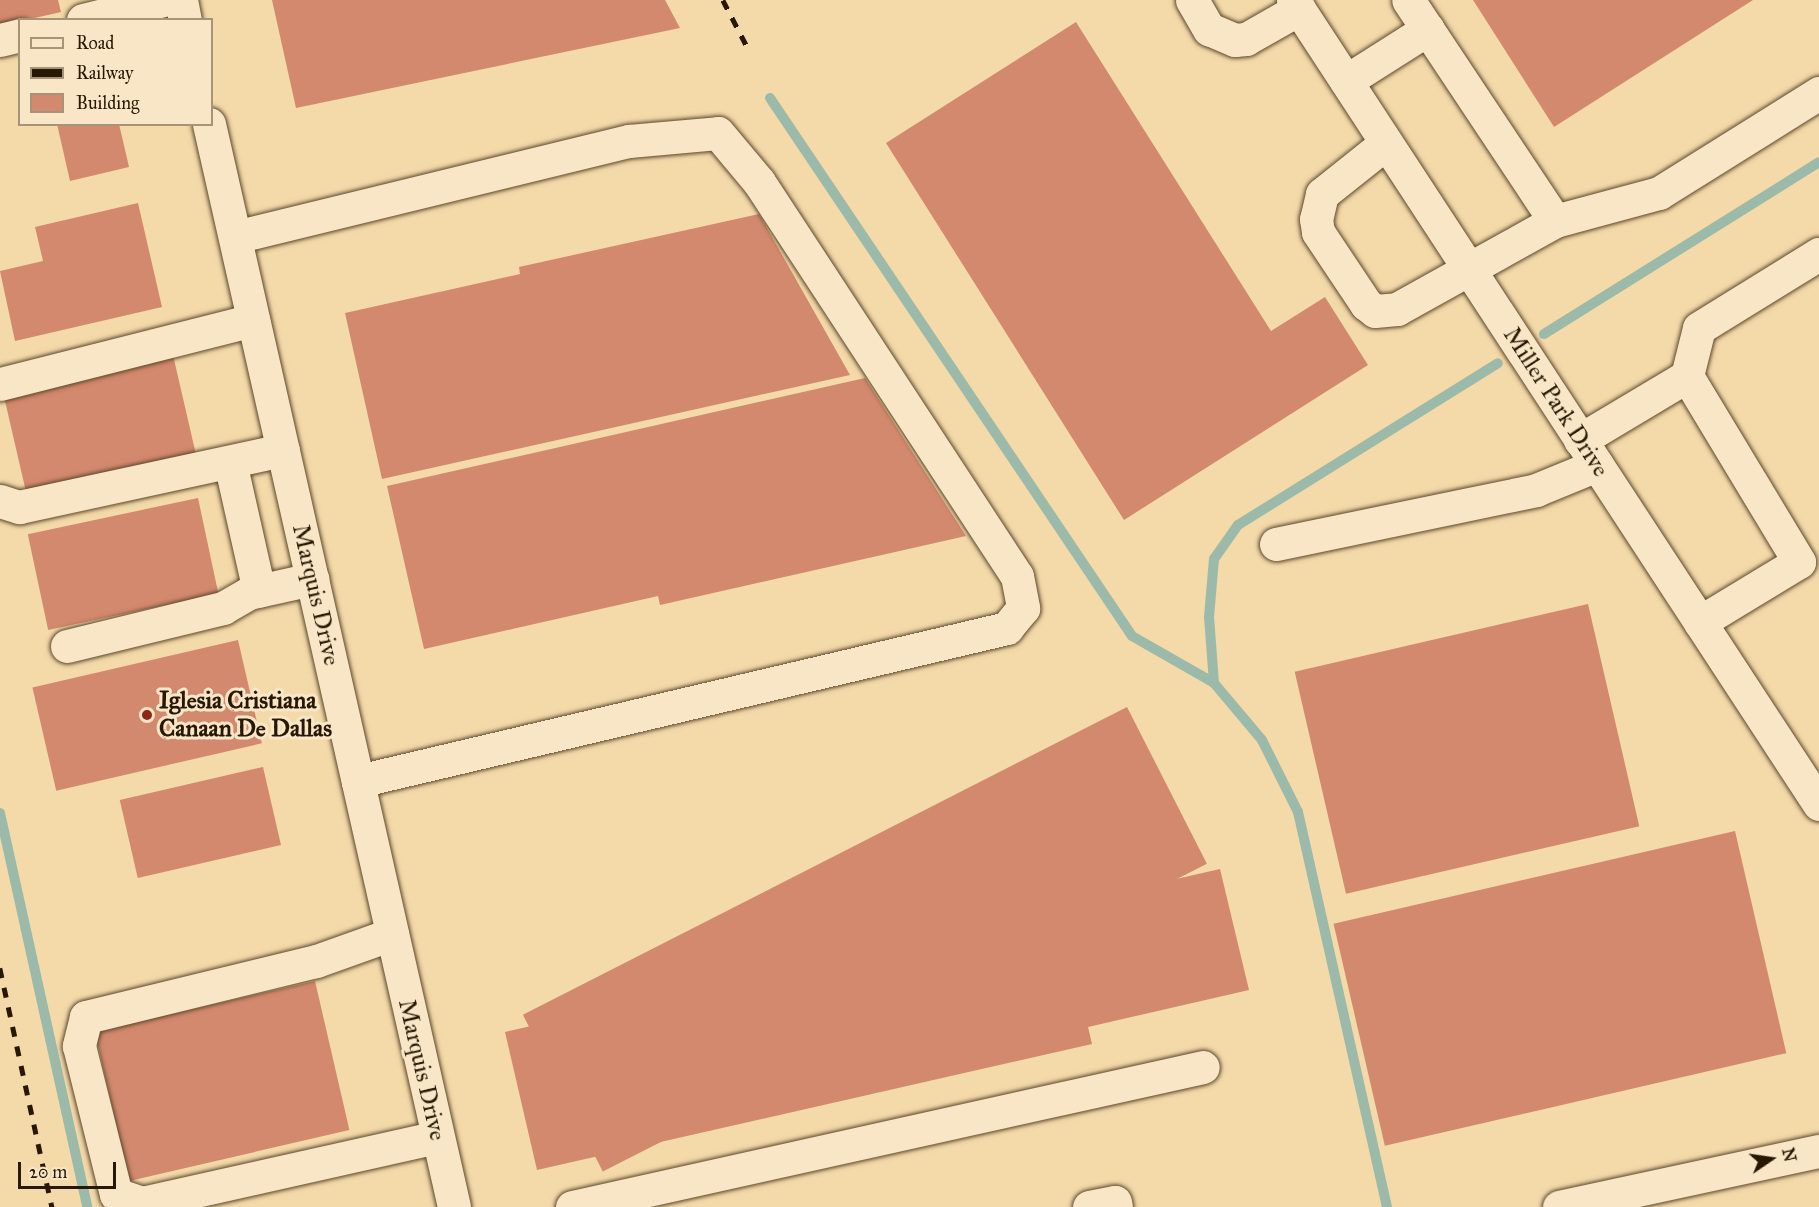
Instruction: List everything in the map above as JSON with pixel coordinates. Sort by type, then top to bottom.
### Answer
[{"type":"street","points":[[87,18],[114,6],[162,0]]},
{"type":"street","points":[[181,0],[185,18]]},
{"type":"street","points":[[1192,0],[1209,29],[1235,40],[1246,39],[1296,5]]},
{"type":"street","points":[[1408,0],[1555,221]]},
{"type":"street","name":"Miller Park Drive","points":[[1296,5],[1819,804]]},
{"type":"street","points":[[1346,81],[1428,29]]},
{"type":"street","points":[[0,40],[18,36]]},
{"type":"street","points":[[1386,143],[1322,194],[1316,219],[1318,232],[1366,304],[1375,311],[1397,309],[1555,221],[1659,193],[1819,93]]},
{"type":"street","name":"Marquis Drive","points":[[209,126],[454,1207]]},
{"type":"street","points":[[235,237],[629,141],[718,133],[759,182],[1017,576],[1023,608],[1007,628],[358,781]]},
{"type":"street","points":[[1276,544],[1536,490],[1687,376],[1699,328],[1819,254]]},
{"type":"street","points":[[0,384],[253,320]]},
{"type":"street","points":[[1687,376],[1799,562],[1700,622]]},
{"type":"street","points":[[0,501],[19,507],[233,475],[285,458]]},
{"type":"street","points":[[233,475],[259,591]]},
{"type":"street","points":[[67,646],[223,608],[259,591],[312,579]]},
{"type":"street","points":[[392,934],[316,961],[86,1017],[79,1046],[116,1194],[142,1203],[437,1137]]},
{"type":"street","points":[[572,1207],[1203,1067]]},
{"type":"street","points":[[1559,1207],[1819,1151]]},
{"type":"street","points":[[1089,1207],[1115,1202],[1116,1207]]},
{"type":"building","points":[[0,0],[58,0],[61,12],[35,18],[18,18],[18,22],[0,26]]},
{"type":"building","points":[[272,0],[665,0],[680,28],[296,108]]},
{"type":"building","points":[[1473,0],[1753,0],[1554,127]]},
{"type":"building","points":[[1076,22],[1271,331],[1325,297],[1368,365],[1124,520],[886,143]]},
{"type":"building","points":[[57,126],[119,126],[129,167],[70,181]]},
{"type":"building","points":[[138,203],[162,307],[15,341],[0,271],[43,261],[35,227]]},
{"type":"building","points":[[759,214],[850,375],[382,479],[345,313],[520,274],[519,267]]},
{"type":"building","points":[[173,355],[197,458],[27,497],[3,394]]},
{"type":"building","points":[[865,378],[966,536],[660,605],[658,596],[424,649],[387,486]]},
{"type":"building","points":[[198,498],[218,594],[48,630],[28,534]]},
{"type":"building","points":[[1588,604],[1639,826],[1346,894],[1295,672]]},
{"type":"building","name":"Iglesia Cristiana Canaan De Dallas","points":[[238,640],[262,743],[56,791],[32,687]]},
{"type":"building","points":[[1127,707],[1207,864],[603,1172],[523,1015]]},
{"type":"building","points":[[263,767],[281,845],[138,878],[120,800]]},
{"type":"building","points":[[1735,831],[1786,1053],[1385,1146],[1334,924]]},
{"type":"building","points":[[1220,869],[1249,990],[1088,1027],[1092,1044],[537,1170],[505,1032]]},
{"type":"building","points":[[315,981],[349,1130],[129,1181],[95,1032]]},
{"type":"waterway","points":[[770,98],[1132,636],[1214,683]]},
{"type":"waterway","points":[[1544,334],[1819,162]]},
{"type":"waterway","points":[[1387,1207],[1298,812],[1262,740],[1214,683],[1209,617],[1214,559],[1238,525],[1498,363]]},
{"type":"waterway","points":[[0,813],[87,1207]]},
{"type":"railway","points":[[723,0],[750,52]]},
{"type":"railway","points":[[0,968],[52,1207]]},
{"type":"place","name":"Iglesia Cristiana Canaan De Dallas","points":[[147,715]]}]
